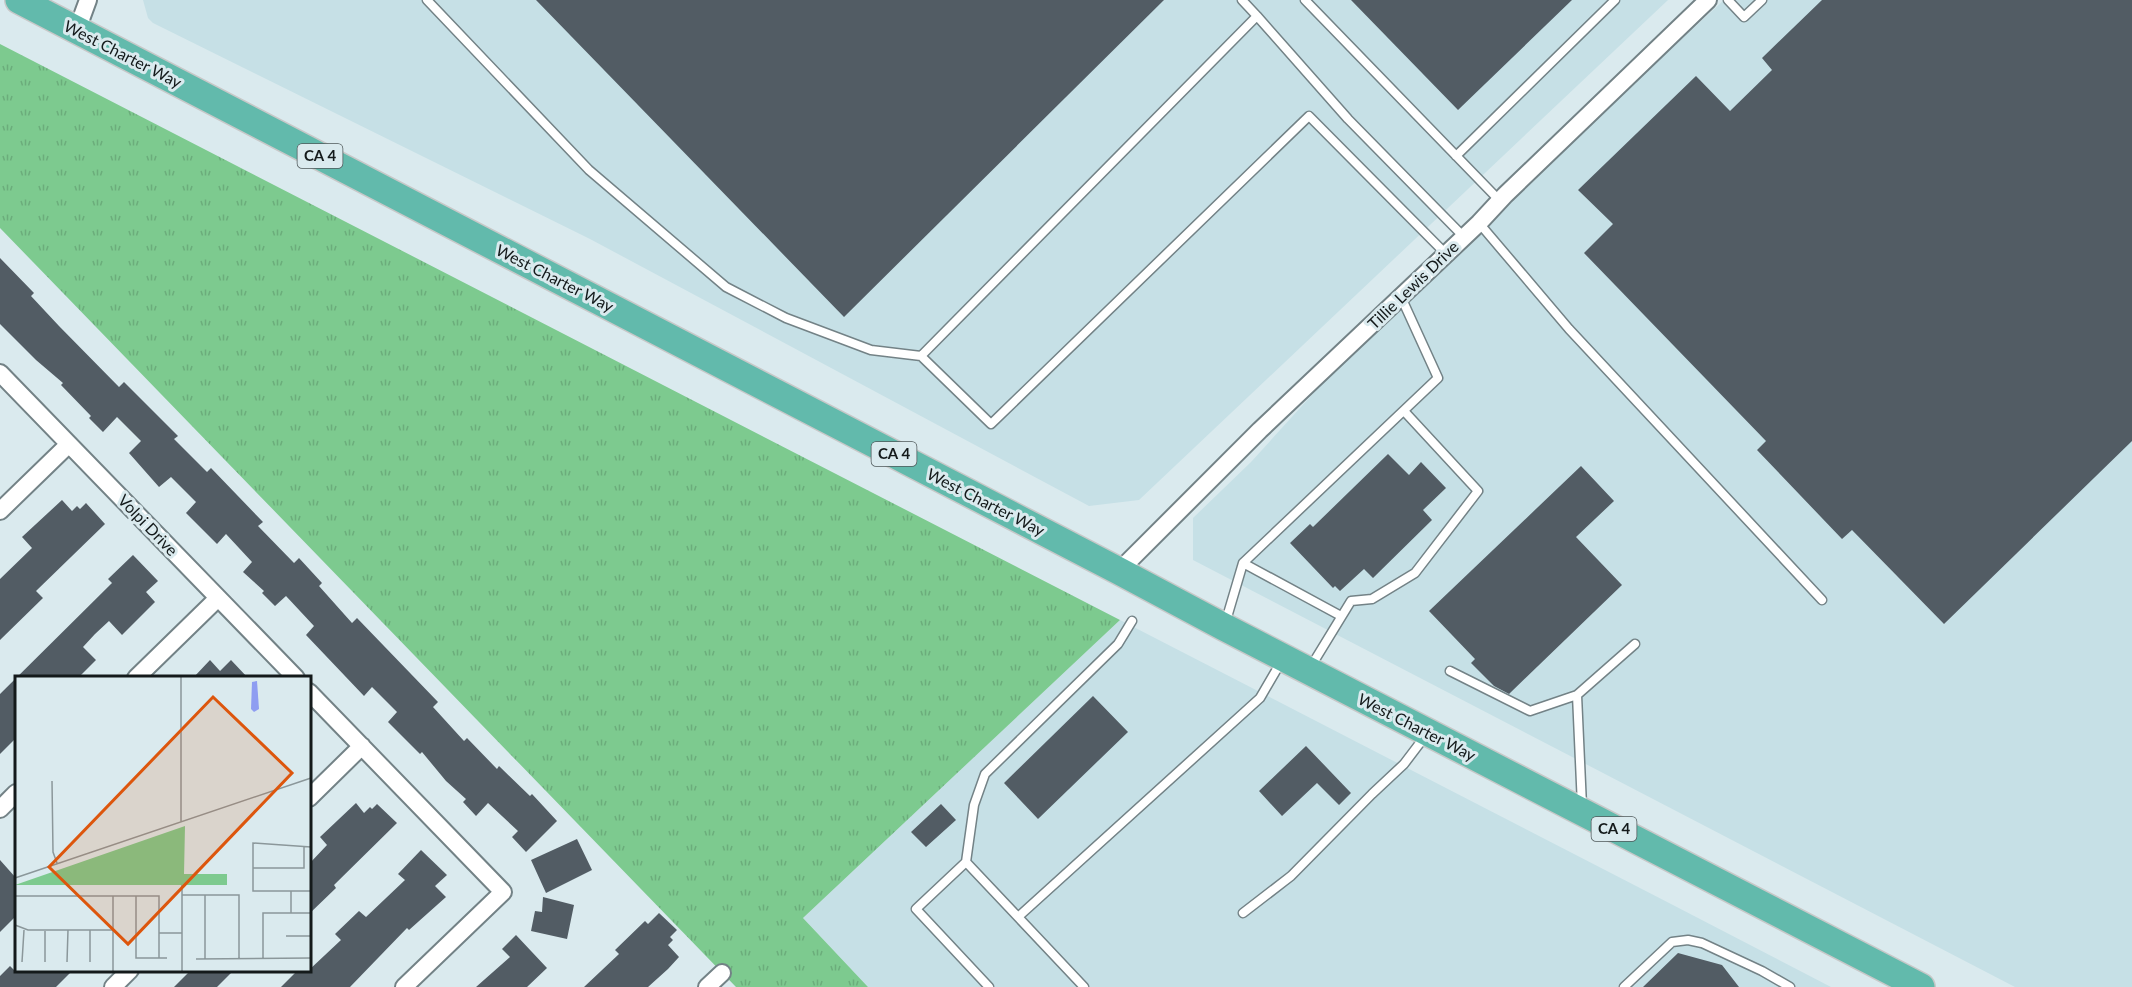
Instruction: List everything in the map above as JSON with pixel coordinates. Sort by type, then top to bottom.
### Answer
[{"type":"highway","name":"West Charter Way","points":[[19,0],[1308,671],[1921,987]]},
{"type":"street","points":[[77,30],[88,0]]},
{"type":"street","name":"Tillie Lewis Drive","points":[[1119,571],[1260,430],[1479,223],[1708,0]]},
{"type":"street","name":"Volpi Drive","points":[[0,373],[294,676]]},
{"type":"street","points":[[0,511],[69,444]]},
{"type":"street","points":[[138,676],[218,598]]},
{"type":"street","points":[[310,693],[503,892],[404,987]]},
{"type":"street","points":[[310,797],[362,746]]},
{"type":"street","points":[[0,809],[15,794]]},
{"type":"street","points":[[113,987],[128,972]]},
{"type":"street","points":[[707,987],[722,973]]},
{"type":"lane","points":[[427,0],[589,170],[726,287],[786,318],[871,350],[921,356],[991,424],[1309,116],[1446,254]]},
{"type":"lane","points":[[1242,0],[1348,119],[1464,237]]},
{"type":"lane","points":[[1305,0],[1500,201]]},
{"type":"lane","points":[[1456,156],[1615,0]]},
{"type":"lane","points":[[1728,0],[1744,17],[1762,0]]},
{"type":"lane","points":[[921,356],[1257,16]]},
{"type":"lane","points":[[1479,223],[1569,329],[1821,600]]},
{"type":"lane","points":[[1224,627],[1243,563],[1438,378],[1401,297]]},
{"type":"lane","points":[[1308,671],[1351,601],[1372,599],[1415,573],[1478,491],[1404,411]]},
{"type":"lane","points":[[1243,563],[1341,616]]},
{"type":"lane","points":[[989,987],[916,909],[966,862],[974,806],[985,774],[1118,645],[1132,621]]},
{"type":"lane","points":[[1449,671],[1530,711],[1577,695],[1635,644]]},
{"type":"lane","points":[[1018,917],[1260,698],[1283,658]]},
{"type":"lane","points":[[1577,695],[1582,812]]},
{"type":"lane","points":[[1243,913],[1291,876],[1404,764],[1428,732]]},
{"type":"lane","points":[[966,862],[1084,987]]},
{"type":"lane","points":[[1624,987],[1672,942],[1688,940],[1702,943],[1790,987]]},
{"type":"shaded area","points":[[143,0],[1668,0],[1139,500],[1089,506],[590,239],[153,23],[148,18]]},
{"type":"shaded area","points":[[1724,0],[2132,0],[2132,987],[2015,987],[1193,560],[1193,518],[1251,462],[1401,297]]},
{"type":"shaded area","points":[[1120,620],[1831,987],[868,987],[803,918]]},
{"type":"green space","points":[[0,44],[1120,620],[803,918],[868,987],[736,987],[0,228]]},
{"type":"building","points":[[536,0],[1164,0],[844,317]]},
{"type":"building","points":[[1351,0],[1572,0],[1458,110]]},
{"type":"building","points":[[1822,0],[2132,0],[2132,441],[1944,624],[1852,530],[1842,539],[1757,450],[1766,441],[1584,253],[1613,224],[1578,190],[1696,76],[1730,111],[1772,70],[1762,58]]},
{"type":"building","points":[[0,258],[34,293],[31,296],[119,387],[124,382],[178,436],[174,439],[207,472],[211,468],[263,522],[258,526],[294,563],[299,558],[322,583],[319,586],[352,623],[357,618],[438,702],[433,707],[464,741],[467,738],[497,769],[499,766],[530,796],[532,794],[557,821],[526,852],[512,837],[518,831],[488,803],[476,816],[463,802],[466,799],[446,781],[422,752],[420,754],[388,722],[397,712],[372,687],[364,696],[306,635],[314,626],[286,596],[275,606],[262,593],[264,591],[243,572],[252,562],[226,534],[217,544],[186,513],[196,502],[171,477],[159,487],[129,453],[141,441],[117,417],[103,432],[61,385],[63,383],[0,324]]},
{"type":"building","points":[[1388,454],[1409,475],[1421,462],[1446,488],[1423,510],[1432,520],[1373,578],[1364,569],[1340,591],[1335,586],[1333,588],[1290,543],[1310,524],[1313,527]]},
{"type":"building","points":[[1581,466],[1614,501],[1576,537],[1622,585],[1509,694],[1494,686],[1471,663],[1475,659],[1429,611]]},
{"type":"building","points":[[62,500],[72,511],[77,506],[80,509],[86,503],[105,524],[36,591],[43,598],[0,640],[0,579],[32,548],[22,537]]},
{"type":"building","points":[[133,555],[158,581],[146,592],[155,602],[122,635],[109,621],[95,634],[83,647],[96,660],[80,676],[18,676],[112,583],[108,579]]},
{"type":"building","points":[[210,660],[220,671],[231,660],[246,676],[195,676]]},
{"type":"building","points":[[15,679],[15,739],[0,754],[0,694]]},
{"type":"building","points":[[1093,696],[1128,732],[1038,819],[1004,783]]},
{"type":"building","points":[[1306,746],[1351,793],[1339,805],[1317,783],[1282,816],[1259,791]]},
{"type":"building","points":[[356,803],[364,813],[377,804],[397,823],[334,885],[336,888],[310,913],[310,863],[327,845],[320,837]]},
{"type":"building","points":[[941,804],[956,820],[926,847],[911,832]]},
{"type":"building","points":[[577,839],[592,870],[546,893],[531,860]]},
{"type":"building","points":[[421,850],[447,875],[435,886],[446,897],[409,930],[407,928],[350,987],[281,987],[296,972],[310,972],[310,969],[341,940],[335,934],[359,911],[366,917],[405,880],[398,874]]},
{"type":"building","points":[[0,860],[15,877],[15,917],[0,932]]},
{"type":"building","points":[[543,897],[574,905],[567,939],[531,931],[535,911],[542,912]]},
{"type":"building","points":[[659,913],[677,930],[670,937],[673,940],[668,945],[679,957],[668,969],[648,987],[584,987],[619,954],[615,950],[645,921],[648,924]]},
{"type":"building","points":[[516,935],[547,968],[527,987],[476,987],[510,957],[502,949]]},
{"type":"building","points":[[1678,953],[1722,965],[1739,987],[1643,987]]},
{"type":"building","points":[[10,966],[15,972],[71,972],[56,987],[0,987],[0,976]]},
{"type":"building","points":[[189,972],[232,972],[217,987],[174,987]]}]
